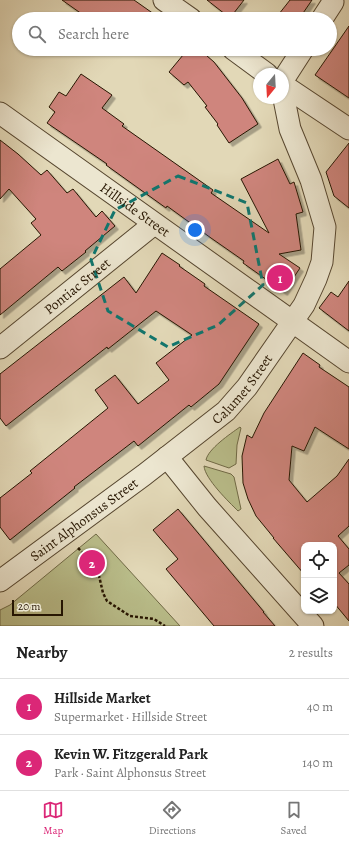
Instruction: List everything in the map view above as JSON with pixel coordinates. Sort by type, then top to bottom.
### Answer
[{"type":"street","points":[[164,0],[181,12]]},
{"type":"street","points":[[243,56],[259,68]]},
{"type":"street","points":[[289,71],[298,56]]},
{"type":"street","points":[[289,89],[349,129]]},
{"type":"street","name":"Calumet Street","points":[[167,457],[230,408],[293,322],[304,305],[319,271],[323,256],[325,227],[311,180],[290,128],[285,104]]},
{"type":"street","name":"Hillside Street","points":[[0,112],[154,224],[349,362]]},
{"type":"street","name":"Pontiac Street","points":[[0,348],[154,224]]},
{"type":"street","points":[[167,457],[207,506],[313,626]]},
{"type":"street","name":"Saint Alphonsus Street","points":[[3,573],[84,520],[167,457]]},
{"type":"path","points":[[76,546],[97,567],[103,593],[107,601],[130,616],[154,619],[164,626]]},
{"type":"highlighted area","points":[[178,176],[247,203],[263,285],[218,325],[168,347],[108,311],[91,260],[115,210]]},
{"type":"green space","points":[[240,427],[236,464],[229,468],[206,460],[215,447]]},
{"type":"green space","points":[[204,466],[231,474],[234,477],[241,509],[238,511],[218,490],[208,477]]},
{"type":"green space","points":[[96,534],[180,626],[0,626],[0,610],[10,605]]},
{"type":"building","points":[[62,0],[134,0],[151,12],[79,12]]},
{"type":"building","points":[[207,0],[244,0],[235,12],[222,12]]},
{"type":"building","points":[[290,0],[312,0],[304,12],[281,12]]},
{"type":"building","points":[[349,26],[349,98],[315,75],[328,56],[337,56],[337,43]]},
{"type":"building","points":[[182,56],[207,56],[214,62],[242,98],[258,124],[229,143],[217,125],[218,124],[205,107],[207,106],[188,82],[184,85],[169,72]]},
{"type":"building","points":[[81,74],[112,95],[102,108],[124,124],[122,126],[213,190],[211,193],[269,233],[241,179],[278,159],[290,184],[294,182],[303,212],[296,214],[301,250],[279,254],[300,268],[284,292],[243,263],[244,261],[167,206],[166,208],[106,165],[107,164],[47,123],[55,112],[49,107],[59,92],[66,96]]},
{"type":"building","points":[[0,140],[41,175],[47,170],[67,193],[73,189],[96,217],[102,211],[115,226],[62,271],[58,267],[0,315],[0,269],[41,235],[31,223],[36,219],[9,189],[0,199]]},
{"type":"building","points":[[349,143],[349,208],[334,196],[326,172]]},
{"type":"building","points":[[162,253],[205,284],[204,286],[259,324],[219,384],[191,407],[189,405],[138,446],[134,441],[74,487],[75,488],[10,540],[0,527],[0,498],[32,473],[30,471],[108,408],[95,390],[115,375],[138,404],[169,380],[156,363],[192,335],[156,311],[108,349],[107,347],[6,426],[0,418],[0,374],[124,277],[136,293]]},
{"type":"building","points":[[349,281],[349,331],[319,308],[331,292],[338,297]]},
{"type":"building","points":[[303,353],[320,365],[319,367],[349,387],[349,449],[315,427],[304,451],[292,446],[289,480],[307,502],[337,476],[349,459],[349,526],[338,536],[349,549],[349,565],[339,573],[349,584],[349,621],[337,607],[337,542],[301,542],[301,571],[256,516],[248,499],[243,483],[242,456],[247,435],[252,438],[264,413]]},
{"type":"building","points":[[178,509],[275,626],[214,626],[166,569],[178,559],[153,530]]},
{"type":"place","name":"Hillside Market","points":[[280,278]]},
{"type":"place","name":"Kevin W. Fitzgerald Park","points":[[92,563]]}]
